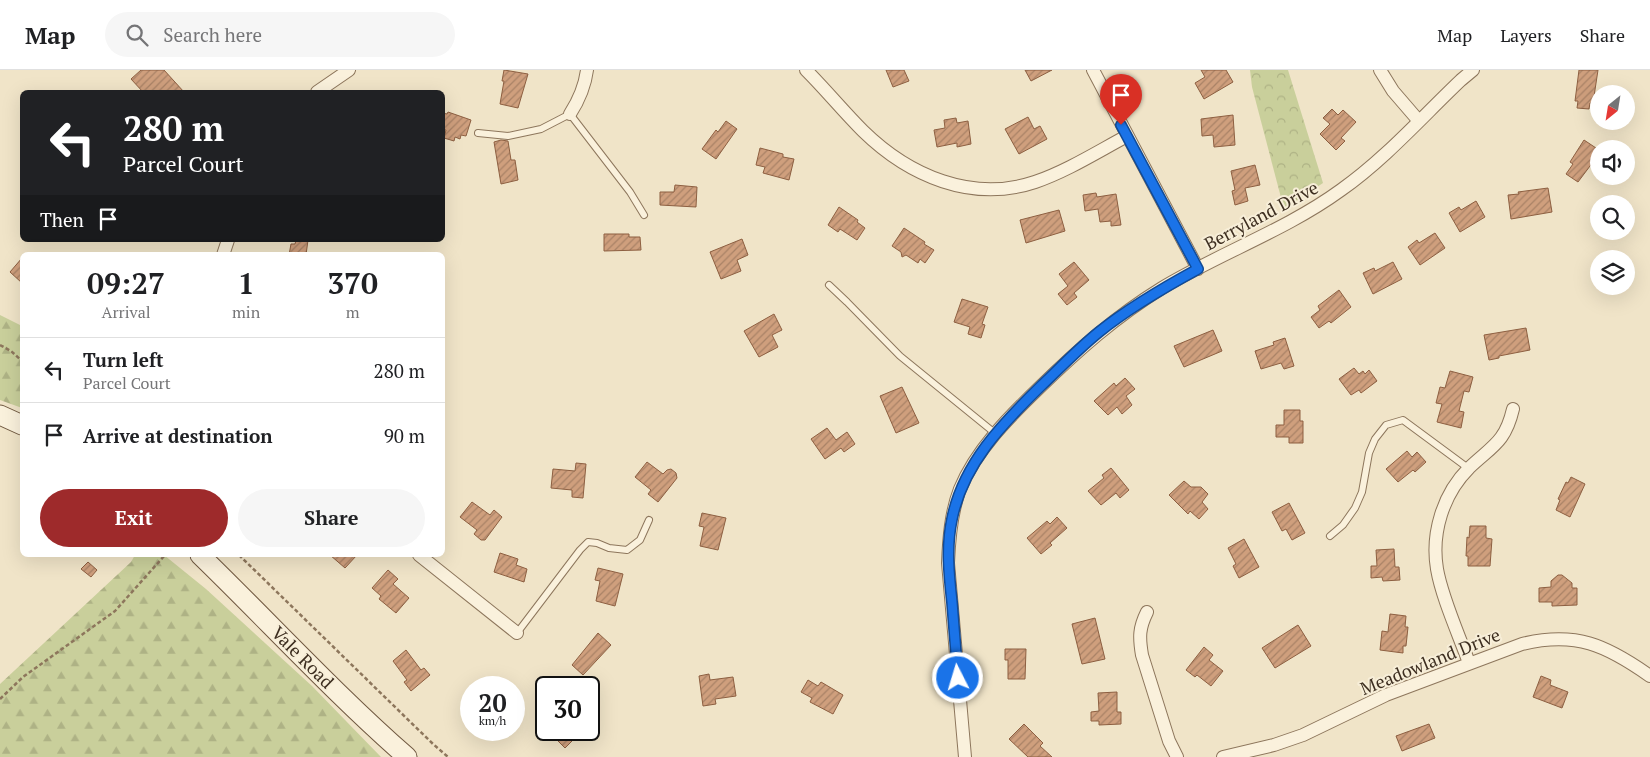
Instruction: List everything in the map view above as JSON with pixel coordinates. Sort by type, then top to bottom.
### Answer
[{"type":"main road","points":[[0,415],[20,423]]},
{"type":"main road","name":"Vale Road","points":[[202,557],[293,648],[407,757]]},
{"type":"street","points":[[321,90],[349,70]]},
{"type":"street","points":[[570,114],[584,88],[587,70]]},
{"type":"street","points":[[806,70],[863,131],[884,149],[914,169],[940,181],[958,186],[995,190],[1036,182],[1127,136]]},
{"type":"street","points":[[1093,70],[1198,269]]},
{"type":"street","points":[[1380,70],[1393,91],[1418,120]]},
{"type":"street","name":"Berryland Drive","points":[[965,757],[948,563],[952,520],[960,488],[976,458],[1016,411],[1099,332],[1162,288],[1295,220],[1341,190],[1383,155],[1473,70]]},
{"type":"street","points":[[1470,663],[1440,583],[1435,546],[1437,532],[1442,511],[1456,484],[1468,468],[1494,447],[1504,436],[1510,423],[1513,409]]},
{"type":"street","points":[[422,557],[517,633]]},
{"type":"street","points":[[1147,612],[1141,626],[1142,655],[1176,757]]},
{"type":"street","name":"Meadowland Drive","points":[[1223,757],[1274,745],[1303,735],[1386,695],[1540,639],[1558,638],[1594,644],[1611,651],[1650,676]]},
{"type":"lane","points":[[478,133],[508,136],[541,129],[570,114],[630,192],[644,215]]},
{"type":"lane","points":[[829,285],[900,356],[996,434]]},
{"type":"lane","points":[[1330,536],[1343,524],[1354,508],[1362,492],[1369,453],[1375,439],[1386,426],[1403,420],[1468,468]]},
{"type":"lane","points":[[517,633],[588,542],[597,543],[609,548],[627,550],[640,540],[649,520]]},
{"type":"path","points":[[0,346],[11,351],[20,359]]},
{"type":"path","points":[[0,700],[24,677],[115,611],[163,557]]},
{"type":"path","points":[[241,557],[448,757]]},
{"type":"green space","points":[[1250,70],[1288,70],[1323,183],[1284,209],[1252,87]]},
{"type":"green space","points":[[0,315],[20,325],[20,407],[0,400]]},
{"type":"green space","points":[[134,557],[166,557],[206,589],[312,686],[381,757],[0,757],[0,684],[131,562]]},
{"type":"building","points":[[141,70],[164,70],[182,90],[141,90],[131,79]]},
{"type":"building","points":[[504,70],[528,74],[518,108],[500,104]]},
{"type":"building","points":[[886,70],[904,70],[909,81],[893,87]]},
{"type":"building","points":[[1025,70],[1052,70],[1031,81]]},
{"type":"building","points":[[1201,70],[1226,70],[1233,82],[1204,99],[1195,83],[1205,77]]},
{"type":"building","points":[[1579,70],[1598,70],[1596,85],[1590,85],[1589,109],[1577,108],[1578,101],[1575,101]]},
{"type":"building","points":[[1332,109],[1338,115],[1343,110],[1356,122],[1341,138],[1345,141],[1336,150],[1320,134],[1330,124],[1323,118]]},
{"type":"building","points":[[448,112],[471,120],[466,136],[461,135],[460,139],[455,137],[454,141],[445,138],[445,114]]},
{"type":"building","points":[[1233,115],[1235,145],[1214,147],[1213,135],[1202,136],[1201,119]]},
{"type":"building","points":[[1028,117],[1034,129],[1040,126],[1047,139],[1019,154],[1005,129]]},
{"type":"building","points":[[956,118],[957,123],[968,121],[971,144],[957,147],[957,143],[937,147],[934,130],[945,128],[944,120]]},
{"type":"building","points":[[726,121],[737,129],[716,159],[702,149],[716,130],[718,132]]},
{"type":"building","points":[[1584,140],[1590,144],[1590,166],[1578,182],[1566,174],[1573,164],[1570,162]]},
{"type":"building","points":[[508,141],[511,160],[515,160],[518,180],[501,184],[494,142]]},
{"type":"building","points":[[760,148],[794,159],[789,180],[763,173],[765,167],[756,165]]},
{"type":"building","points":[[1255,165],[1260,185],[1245,188],[1248,201],[1235,205],[1232,191],[1235,190],[1231,171]]},
{"type":"building","points":[[675,185],[697,187],[696,207],[660,205],[660,192],[674,192]]},
{"type":"building","points":[[1548,188],[1552,212],[1511,219],[1508,195]]},
{"type":"building","points":[[1096,193],[1097,197],[1116,194],[1121,225],[1111,226],[1111,221],[1100,222],[1098,209],[1085,211],[1083,195]]},
{"type":"building","points":[[1476,201],[1485,217],[1460,232],[1449,213],[1459,207],[1461,210]]},
{"type":"building","points":[[839,207],[858,220],[857,222],[865,228],[857,240],[840,229],[838,232],[828,225]]},
{"type":"building","points":[[1059,210],[1065,231],[1026,243],[1020,220]]},
{"type":"building","points":[[904,228],[934,250],[925,263],[920,259],[918,263],[906,255],[902,257],[901,252],[892,246]]},
{"type":"building","points":[[1435,233],[1445,248],[1420,265],[1408,247],[1417,240],[1419,243]]},
{"type":"building","points":[[604,234],[629,234],[629,237],[640,237],[641,250],[604,251]]},
{"type":"building","points":[[742,239],[748,255],[737,260],[741,271],[721,279],[710,252]]},
{"type":"building","points":[[296,242],[308,242],[306,252],[290,252],[291,244],[295,244]]},
{"type":"building","points":[[20,260],[20,281],[10,272]]},
{"type":"building","points":[[1074,262],[1089,280],[1074,293],[1077,297],[1067,305],[1058,294],[1068,286],[1059,274]]},
{"type":"building","points":[[1393,262],[1402,279],[1373,294],[1363,273],[1374,268],[1375,271]]},
{"type":"building","points":[[1339,290],[1351,307],[1331,323],[1329,321],[1319,328],[1311,317],[1320,310],[1318,306]]},
{"type":"building","points":[[962,299],[988,307],[982,324],[985,325],[981,338],[968,334],[970,327],[954,322]]},
{"type":"building","points":[[774,314],[782,330],[772,335],[778,347],[759,357],[744,331]]},
{"type":"building","points":[[1526,328],[1530,350],[1499,356],[1499,358],[1489,360],[1484,335]]},
{"type":"building","points":[[1213,330],[1222,351],[1184,367],[1174,346]]},
{"type":"building","points":[[1285,338],[1294,366],[1284,369],[1281,363],[1261,369],[1255,351],[1274,345],[1273,342]]},
{"type":"building","points":[[1354,368],[1359,374],[1363,371],[1365,374],[1369,370],[1377,381],[1361,393],[1359,390],[1351,395],[1339,379]]},
{"type":"building","points":[[1450,371],[1473,377],[1469,392],[1464,391],[1459,411],[1464,412],[1461,428],[1437,422],[1442,404],[1436,403],[1440,387],[1445,388]]},
{"type":"building","points":[[1125,378],[1135,389],[1126,396],[1132,405],[1122,414],[1117,407],[1108,415],[1094,401],[1114,383],[1116,386]]},
{"type":"building","points":[[902,387],[919,423],[896,433],[880,396]]},
{"type":"building","points":[[1284,410],[1300,410],[1300,421],[1303,421],[1303,443],[1289,443],[1289,437],[1276,437],[1276,425],[1284,425]]},
{"type":"building","points":[[827,428],[836,440],[847,432],[855,444],[844,452],[841,448],[825,459],[811,439]]},
{"type":"building","points":[[1407,451],[1412,457],[1417,452],[1426,462],[1415,472],[1413,470],[1398,482],[1386,469]]},
{"type":"building","points":[[647,462],[663,474],[671,469],[676,473],[677,478],[658,502],[648,494],[651,490],[635,477]]},
{"type":"building","points":[[576,463],[586,464],[583,498],[572,497],[572,490],[551,488],[553,469],[575,471]]},
{"type":"building","points":[[1111,468],[1129,490],[1120,498],[1116,493],[1101,505],[1088,491],[1104,478],[1102,475]]},
{"type":"building","points":[[1571,477],[1585,484],[1570,517],[1556,510],[1560,500],[1558,499],[1566,482],[1568,483]]},
{"type":"building","points":[[1184,481],[1191,487],[1201,487],[1208,494],[1202,502],[1208,509],[1199,519],[1190,511],[1188,514],[1169,495]]},
{"type":"building","points":[[472,502],[490,515],[494,510],[502,517],[485,540],[481,540],[474,534],[477,530],[460,517]]},
{"type":"building","points":[[1289,503],[1305,533],[1292,540],[1286,529],[1282,531],[1272,512]]},
{"type":"building","points":[[702,513],[726,518],[718,550],[700,546],[704,527],[699,526]]},
{"type":"building","points":[[1057,517],[1067,528],[1041,554],[1027,538],[1047,521],[1050,524]]},
{"type":"building","points":[[1470,526],[1486,526],[1486,538],[1492,539],[1490,566],[1468,566],[1468,556],[1466,556],[1467,537],[1469,538]]},
{"type":"building","points":[[1244,539],[1259,567],[1239,578],[1233,566],[1236,564],[1228,548]]},
{"type":"building","points":[[1394,549],[1395,567],[1399,567],[1400,580],[1383,581],[1382,577],[1371,578],[1371,566],[1377,566],[1376,550]]},
{"type":"building","points":[[500,553],[518,559],[516,565],[527,569],[524,582],[494,572]]},
{"type":"building","points":[[332,557],[355,557],[345,568]]},
{"type":"building","points":[[88,562],[97,570],[91,577],[81,569]]},
{"type":"building","points":[[598,568],[623,574],[615,606],[596,601],[600,581],[595,580]]},
{"type":"building","points":[[388,570],[398,579],[393,584],[409,598],[396,613],[379,599],[381,596],[372,588]]},
{"type":"building","points":[[1558,575],[1562,575],[1572,583],[1572,588],[1577,588],[1577,605],[1552,606],[1552,602],[1539,602],[1539,588],[1551,587],[1551,581]]},
{"type":"building","points":[[1390,614],[1406,616],[1405,627],[1408,627],[1406,646],[1403,646],[1403,653],[1380,650],[1382,631],[1388,632]]},
{"type":"building","points":[[1095,618],[1105,659],[1082,664],[1072,624]]},
{"type":"building","points":[[1298,625],[1311,646],[1275,668],[1262,648]]},
{"type":"building","points":[[598,633],[611,645],[583,675],[572,665]]},
{"type":"building","points":[[1204,647],[1213,655],[1209,660],[1223,671],[1211,686],[1197,675],[1195,677],[1186,670]]},
{"type":"building","points":[[1005,649],[1026,649],[1025,679],[1008,679],[1008,660],[1005,660]]},
{"type":"building","points":[[406,650],[421,670],[424,668],[430,675],[411,691],[404,682],[407,680],[393,661]]},
{"type":"building","points":[[709,674],[710,680],[733,677],[736,696],[715,699],[716,704],[703,706],[699,676]]},
{"type":"building","points":[[1541,676],[1551,680],[1550,685],[1568,692],[1562,708],[1533,697]]},
{"type":"building","points":[[808,680],[818,686],[821,682],[843,695],[833,714],[810,702],[812,698],[801,692]]},
{"type":"building","points":[[1117,692],[1117,712],[1121,712],[1121,724],[1099,725],[1099,721],[1091,721],[1091,712],[1099,711],[1098,693]]},
{"type":"building","points":[[1024,724],[1043,743],[1040,746],[1052,757],[1028,757],[1009,739]]},
{"type":"building","points":[[1429,724],[1435,738],[1402,751],[1396,736]]},
{"type":"building","points":[[558,741],[572,741],[565,748]]},
{"type":"route","points":[[958,678],[948,563],[949,542],[957,498],[970,468],[976,458],[1016,411],[1077,351],[1130,309],[1162,288],[1198,269],[1121,125]]}]
